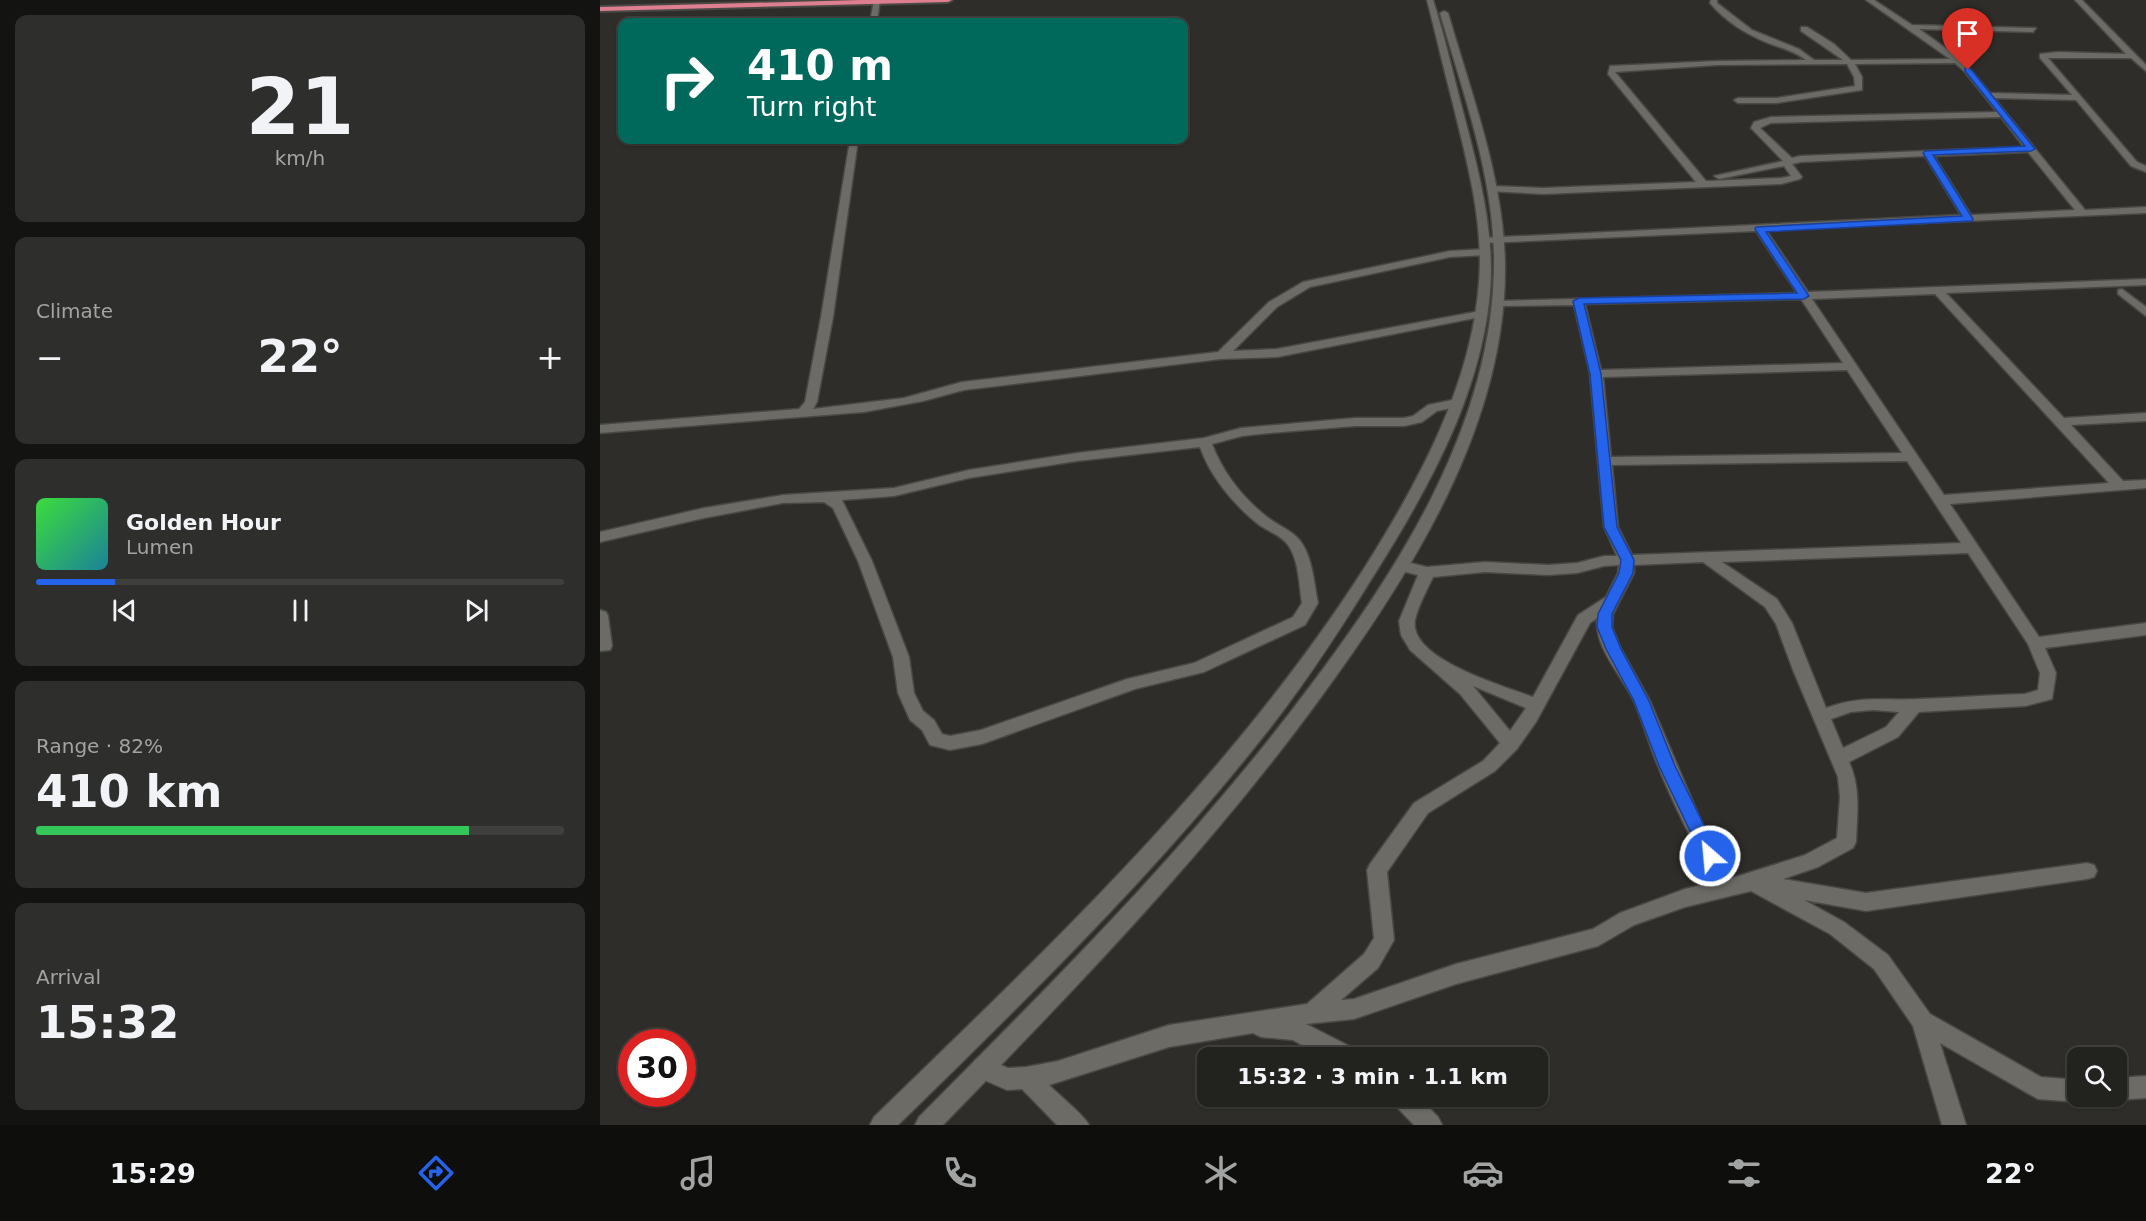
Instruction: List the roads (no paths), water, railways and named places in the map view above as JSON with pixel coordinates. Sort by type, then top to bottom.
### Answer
[{"type":"highway","points":[[600,8],[848,0]]},
{"type":"highway","points":[[600,8],[948,0]]},
{"type":"street","points":[[927,1125],[1146,899],[1236,796],[1310,701],[1402,566],[1437,499],[1469,429],[1485,371],[1499,303],[1479,191],[1431,0]]},
{"type":"street","points":[[882,1125],[1045,966],[1140,868],[1265,722],[1309,662],[1383,550],[1448,429],[1480,314],[1490,244],[1491,189],[1441,0]]},
{"type":"street","points":[[1714,0],[1713,3],[1722,13],[1761,38],[1792,48],[1808,57],[1813,63]]},
{"type":"street","points":[[1869,0],[1958,61],[2004,114],[2082,213]]},
{"type":"street","points":[[2078,0],[2146,69]]},
{"type":"street","points":[[874,18],[876,1]]},
{"type":"street","points":[[1909,27],[2033,30]]},
{"type":"street","points":[[1738,100],[1777,100],[1812,93],[1859,88],[1859,80],[1847,57],[1804,29]]},
{"type":"street","points":[[2133,56],[2058,54],[2043,56],[2076,98],[2134,164],[2146,169]]},
{"type":"street","points":[[1700,181],[1611,72],[1613,69],[1717,63],[1958,61]]},
{"type":"street","points":[[1988,95],[2076,98]]},
{"type":"street","points":[[1491,189],[1543,191],[1700,181],[1749,183],[1781,181],[1797,177],[1787,162],[1755,128],[1757,124],[1771,120],[2004,114]]},
{"type":"street","points":[[803,413],[811,402],[854,144]]},
{"type":"street","points":[[1700,181],[1787,162],[2031,149]]},
{"type":"street","points":[[1928,153],[1968,219]]},
{"type":"street","points":[[1691,170],[1731,174],[1749,183]]},
{"type":"street","points":[[1221,354],[1245,334],[1270,305],[1289,291],[1307,284],[1490,244],[2146,210]]},
{"type":"street","points":[[1760,229],[2035,643],[2048,673],[2046,694],[2025,700],[1914,706],[1873,704],[1850,706],[1821,716]]},
{"type":"street","points":[[1499,303],[1804,296],[2146,282]]},
{"type":"street","points":[[1937,290],[2120,486]]},
{"type":"street","points":[[2122,292],[2146,313]]},
{"type":"street","points":[[1579,301],[1596,374],[1611,527],[1628,560],[1626,573],[1605,614],[1605,627],[1642,701],[1667,766],[1693,824],[1728,889]]},
{"type":"street","points":[[600,430],[853,410],[933,396],[962,387],[1221,354],[1277,353],[1480,314]]},
{"type":"street","points":[[1596,374],[1851,366]]},
{"type":"street","points":[[600,537],[704,513],[783,499],[894,492],[969,474],[1077,457],[1205,442],[1241,432],[1355,422],[1404,422],[1417,419],[1433,408],[1457,403]]},
{"type":"street","points":[[2061,423],[2146,417]]},
{"type":"street","points":[[827,497],[839,505],[865,561],[902,657],[906,693],[916,715],[928,725],[936,740],[950,743],[982,737],[1133,682],[1198,668],[1299,621],[1310,603],[1300,552],[1294,542],[1253,513],[1208,454],[1205,442]]},
{"type":"street","points":[[1604,460],[1911,457]]},
{"type":"street","points":[[1940,500],[2146,484]]},
{"type":"street","points":[[1402,566],[1427,572],[1485,567],[1548,570],[1577,568],[1604,561],[1972,548]]},
{"type":"street","points":[[983,1068],[1007,1079],[1026,1078],[1058,1072],[1169,1036],[1312,1012],[1354,1009],[1456,974],[1598,937],[1627,919],[1685,898],[1728,889],[1812,861],[1845,842],[1849,797],[1847,777],[1801,670],[1784,623],[1771,603],[1705,557]]},
{"type":"street","points":[[1427,572],[1407,621],[1409,635],[1416,646],[1443,668],[1482,706],[1511,744]]},
{"type":"street","points":[[1312,1012],[1371,961],[1384,939],[1377,870],[1421,808],[1489,766],[1511,744],[1536,705],[1584,619],[1610,601]]},
{"type":"street","points":[[600,616],[604,646]]},
{"type":"street","points":[[2035,643],[2146,629]]},
{"type":"street","points":[[1443,668],[1536,705]]},
{"type":"street","points":[[1840,758],[1892,732],[1914,706]]},
{"type":"street","points":[[1751,882],[1866,902],[2087,871]]},
{"type":"street","points":[[1751,882],[1837,928],[1881,962],[1922,1021],[1954,1125]]},
{"type":"street","points":[[1922,1021],[2038,1088],[2067,1090]]},
{"type":"street","points":[[1237,1025],[1295,1030],[1328,1047]]},
{"type":"street","points":[[1026,1078],[1068,1120],[1077,1125]]},
{"type":"street","points":[[2127,1088],[2146,1087]]},
{"type":"street","points":[[1413,1107],[1430,1125]]}]
